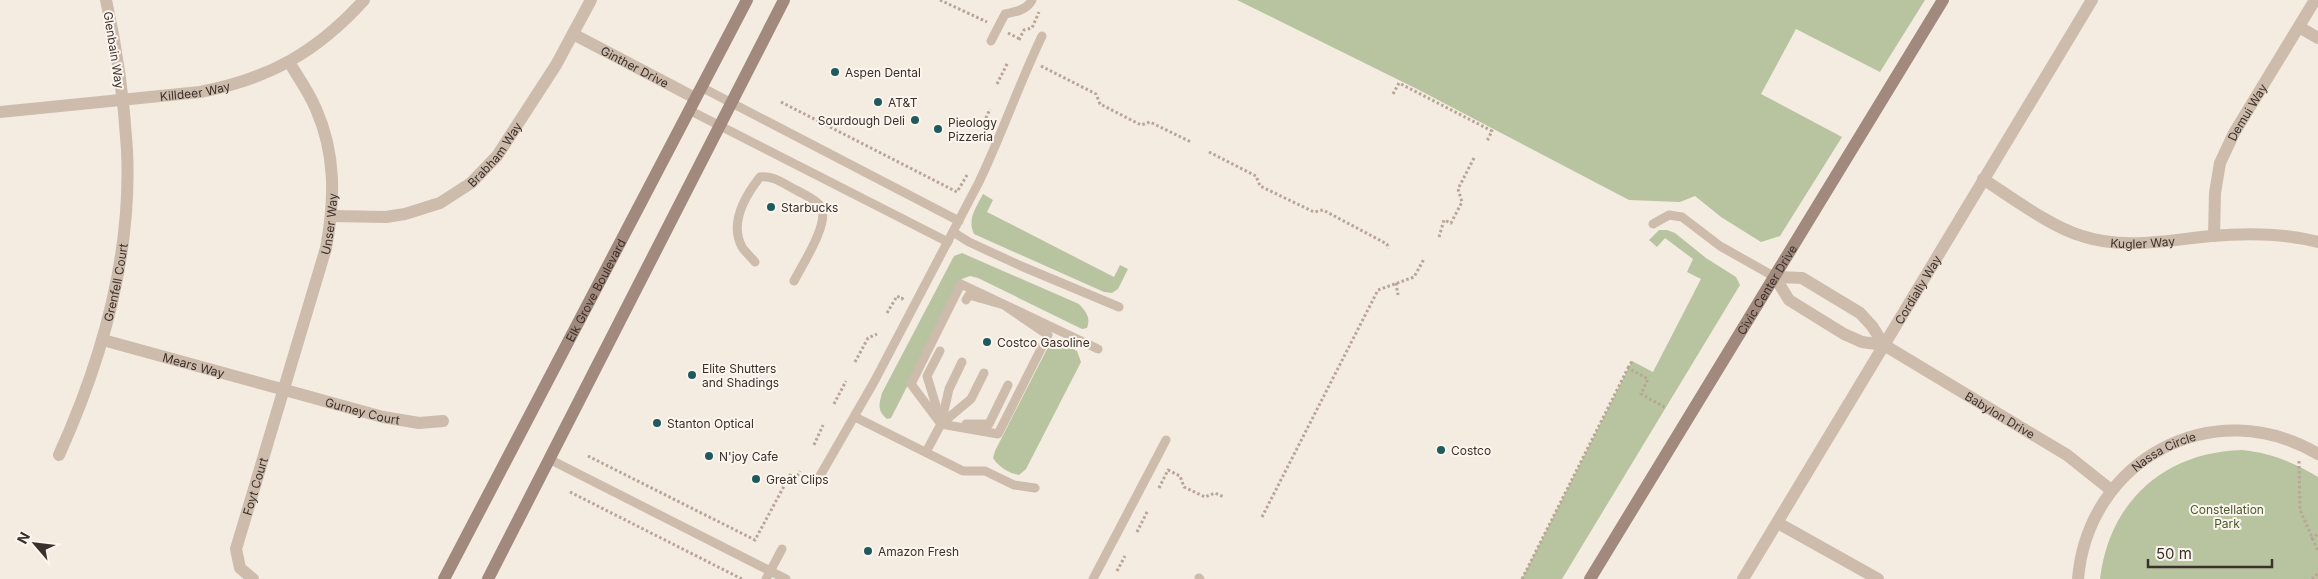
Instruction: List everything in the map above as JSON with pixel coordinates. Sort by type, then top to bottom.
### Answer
[{"type":"main road","name":"Elk Grove Boulevard","points":[[444,579],[747,0]]},
{"type":"main road","points":[[488,579],[784,0]]},
{"type":"main road","name":"Civic Center Drive","points":[[1590,579],[1943,0]]},
{"type":"street","name":"Glenbain Way","points":[[106,0],[116,47],[122,100]]},
{"type":"street","name":"Killdeer Way","points":[[0,112],[220,89],[258,77],[289,62],[323,41],[364,0]]},
{"type":"street","name":"Brabham Way","points":[[332,216],[386,217],[405,214],[440,203],[471,183],[497,156],[573,34],[591,0]]},
{"type":"street","name":"Cordially Way","points":[[1743,579],[2092,0]]},
{"type":"street","name":"Demui Way","points":[[2214,236],[2215,193],[2220,163],[2234,132],[2315,0]]},
{"type":"street","points":[[2299,26],[2318,38]]},
{"type":"street","name":"Ginther Drive","points":[[573,34],[695,98]]},
{"type":"street","name":"Unser Way","points":[[283,389],[326,248],[332,216],[333,179],[328,142],[316,107],[289,62]]},
{"type":"street","name":"Grenfell Court","points":[[59,455],[90,379],[103,340],[114,290],[126,197],[127,151],[122,100]]},
{"type":"street","name":"Kugler Way","points":[[1983,178],[2067,230],[2083,237],[2130,243],[2214,236],[2278,236],[2318,242]]},
{"type":"street","name":"Babylon Drive","points":[[1775,277],[1802,278],[1860,313],[1872,326],[1884,345]]},
{"type":"street","name":"Babylon Drive","points":[[1775,277],[1789,300],[1836,330],[1862,342],[1884,345],[2067,456],[2111,490]]},
{"type":"street","name":"Mears Way","points":[[103,340],[283,389]]},
{"type":"street","name":"Gurney Court","points":[[283,389],[401,421],[442,421]]},
{"type":"street","name":"Foyt Court","points":[[253,579],[240,568],[236,549],[283,389]]},
{"type":"street","name":"Nassa Circle","points":[[2078,579],[2089,530],[2111,490],[2126,474],[2151,455],[2183,439],[2207,432],[2238,429],[2263,431],[2290,440],[2318,454]]},
{"type":"street","points":[[1778,523],[1878,579]]},
{"type":"lane","points":[[991,40],[1005,14],[1018,11],[1030,4],[1032,0]]},
{"type":"lane","points":[[817,481],[855,417],[959,221],[994,150],[1021,78],[1042,36]]},
{"type":"lane","points":[[695,98],[732,103],[959,221]]},
{"type":"lane","points":[[695,98],[720,126],[948,242]]},
{"type":"lane","points":[[755,262],[742,247],[736,229],[739,214],[747,195],[760,177],[768,176],[809,197],[820,205],[824,214],[821,227],[794,281]]},
{"type":"lane","points":[[1653,224],[1669,215],[1682,217],[1720,246],[1775,277]]},
{"type":"lane","points":[[953,232],[969,242],[1020,266],[1119,307]]},
{"type":"lane","points":[[966,300],[969,296],[1004,305],[1048,335],[998,434],[941,424],[911,384],[961,284],[1098,348]]},
{"type":"lane","points":[[1004,305],[1012,317],[1010,322]]},
{"type":"lane","points":[[988,311],[990,307],[1004,305],[1034,331],[1033,333]]},
{"type":"lane","points":[[940,351],[928,376],[941,424]]},
{"type":"lane","points":[[926,452],[941,424],[949,389],[962,362]]},
{"type":"lane","points":[[941,424],[971,400],[984,373]]},
{"type":"lane","points":[[941,424],[989,424],[1008,385]]},
{"type":"lane","points":[[855,417],[963,471],[985,471],[1014,485],[1035,488]]},
{"type":"lane","points":[[1093,579],[1166,440]]},
{"type":"lane","points":[[550,460],[768,575],[786,579]]},
{"type":"lane","points":[[768,575],[782,549]]},
{"type":"path","points":[[940,0],[998,27],[1019,40],[1024,30],[1032,28],[1042,7]]},
{"type":"path","points":[[997,84],[1008,62]]},
{"type":"path","points":[[1040,65],[1096,94],[1100,104],[1141,125],[1150,122],[1191,142]]},
{"type":"path","points":[[1004,69],[1011,72]]},
{"type":"path","points":[[1393,94],[1399,83],[1492,131],[1487,141]]},
{"type":"path","points":[[781,102],[957,192],[970,169]]},
{"type":"path","points":[[981,146],[985,138],[985,120],[990,109]]},
{"type":"path","points":[[1209,152],[1256,176],[1260,186],[1314,212],[1323,210],[1387,244],[1388,249]]},
{"type":"path","points":[[1439,237],[1444,220],[1450,223],[1462,202],[1458,189],[1474,158]]},
{"type":"path","points":[[1262,517],[1378,290],[1414,277],[1424,259]]},
{"type":"path","points":[[1396,283],[1398,295]]},
{"type":"path","points":[[887,313],[897,296],[902,299],[906,291]]},
{"type":"path","points":[[855,362],[868,338],[877,334]]},
{"type":"path","points":[[1522,579],[1632,361]]},
{"type":"path","points":[[1628,368],[1648,379],[1641,394],[1666,408]]},
{"type":"path","points":[[834,404],[846,381]]},
{"type":"path","points":[[814,445],[824,426]]},
{"type":"path","points":[[588,456],[755,540],[790,475],[796,478],[800,471]]},
{"type":"path","points":[[2299,461],[2299,502],[2311,538],[2318,552]]},
{"type":"path","points":[[1159,488],[1168,470],[1180,476],[1184,487],[1205,497],[1215,493],[1224,497]]},
{"type":"path","points":[[570,492],[742,579]]},
{"type":"path","points":[[1137,532],[1148,510]]},
{"type":"path","points":[[2311,538],[2318,534]]},
{"type":"path","points":[[1117,571],[1125,556]]},
{"type":"path","points":[[2312,579],[2318,573]]},
{"type":"green space","points":[[1237,0],[1925,0],[1880,72],[1796,29],[1761,94],[1842,137],[1780,236],[1761,242],[1721,217],[1695,196],[1680,202],[1629,200],[1419,90]]},
{"type":"green space","points":[[983,194],[993,200],[987,212],[1114,277],[1120,265],[1128,269],[1118,289],[1112,293],[1104,292],[974,234],[971,223],[972,218]]},
{"type":"green space","points":[[1659,230],[1675,233],[1706,258],[1736,277],[1740,285],[1562,579],[1522,579],[1632,361],[1653,372],[1701,279],[1687,272],[1693,259],[1665,238],[1657,247],[1649,240]]},
{"type":"green space","points":[[962,253],[1079,304],[1086,312],[1088,318],[1087,328],[1082,329],[978,278],[970,276],[962,279],[891,418],[887,419],[880,407],[882,393],[954,256]]},
{"type":"green space","points":[[1053,343],[1061,343],[1077,351],[1081,362],[1026,469],[1019,475],[1011,473],[995,461],[993,458],[995,451],[1048,347]]},
{"type":"green space","name":"Constellation Park","points":[[2242,450],[2263,453],[2282,459],[2318,477],[2318,579],[2100,579],[2105,551],[2115,527],[2128,505],[2145,486],[2165,471],[2188,460],[2214,453]]},
{"type":"place","name":"Aspen Dental","points":[[835,72]]},
{"type":"place","name":"AT&T","points":[[878,102]]},
{"type":"place","name":"Sourdough Deli","points":[[915,120]]},
{"type":"place","name":"Pieology Pizzeria","points":[[938,129]]},
{"type":"place","name":"Starbucks","points":[[771,207]]},
{"type":"place","name":"Costco Gasoline","points":[[987,342]]},
{"type":"place","name":"Elite Shutters and Shadings","points":[[692,375]]},
{"type":"place","name":"Stanton Optical","points":[[657,423]]},
{"type":"place","name":"Costco","points":[[1441,450]]},
{"type":"place","name":"N'joy Cafe","points":[[709,456]]},
{"type":"place","name":"Great Clips","points":[[756,479]]},
{"type":"place","name":"Amazon Fresh","points":[[868,551]]}]
